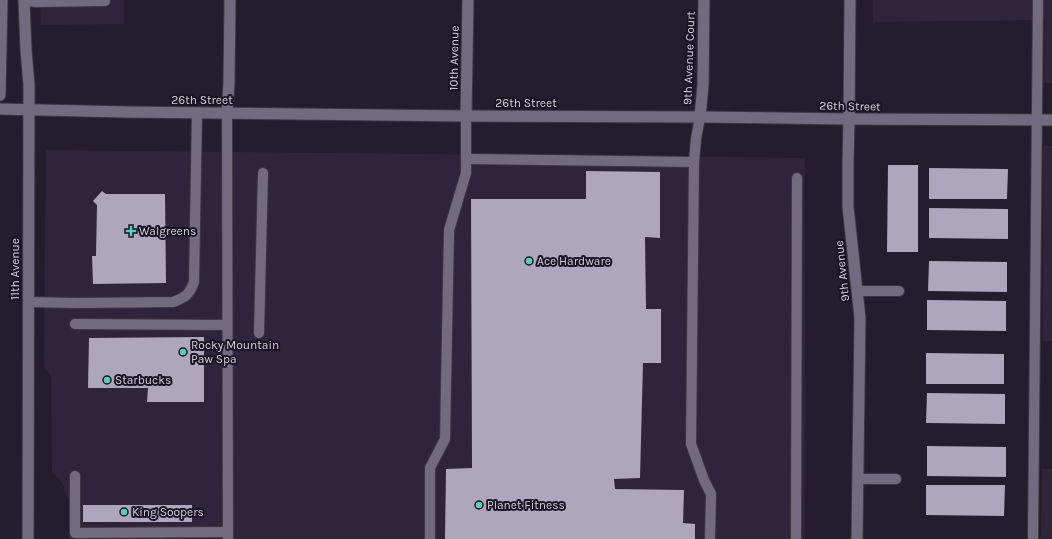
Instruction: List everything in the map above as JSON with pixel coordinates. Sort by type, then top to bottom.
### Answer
[{"type":"street","points":[[0,95],[2,0]]},
{"type":"street","name":"11th Avenue","points":[[24,0],[29,85],[28,539]]},
{"type":"street","points":[[227,113],[229,84],[230,0]]},
{"type":"street","name":"10th Avenue","points":[[466,116],[468,0]]},
{"type":"street","name":"9th Avenue Court","points":[[700,117],[703,85],[704,0]]},
{"type":"street","name":"9th Avenue","points":[[850,0],[848,207],[860,318],[857,539]]},
{"type":"street","name":"26th Street","points":[[0,109],[466,116],[1052,120]]},
{"type":"lane","points":[[24,0],[36,2],[105,0]]},
{"type":"lane","points":[[1033,539],[1038,0]]},
{"type":"lane","points":[[28,302],[173,302],[185,298],[191,291],[194,282],[197,113]]},
{"type":"lane","points":[[75,476],[75,534],[146,536],[228,535],[227,113]]},
{"type":"lane","points":[[430,539],[430,468],[445,439],[449,230],[466,173],[466,116]]},
{"type":"lane","points":[[700,117],[694,162],[691,444],[704,480],[711,494],[710,539]]},
{"type":"lane","points":[[466,159],[694,162]]},
{"type":"lane","points":[[259,333],[263,173]]},
{"type":"lane","points":[[796,539],[797,178]]},
{"type":"lane","points":[[857,291],[899,291]]},
{"type":"lane","points":[[75,324],[227,325]]},
{"type":"lane","points":[[858,479],[896,479]]},
{"type":"shaded area","points":[[40,0],[124,0],[124,24],[41,25]]},
{"type":"shaded area","points":[[873,0],[1052,0],[1052,83],[1044,83],[1045,20],[873,22]]},
{"type":"shaded area","points":[[1043,146],[1052,146],[1052,341],[1043,341]]},
{"type":"shaded area","points":[[46,150],[805,158],[805,539],[69,539],[69,498],[66,495],[59,478],[52,474],[51,376],[44,366]]},
{"type":"shaded area","points":[[1042,469],[1052,469],[1052,539],[1041,539]]},
{"type":"building","points":[[888,165],[918,165],[918,252],[887,252]]},
{"type":"building","points":[[929,168],[1008,169],[1007,199],[929,199]]},
{"type":"building","points":[[586,171],[660,172],[660,238],[645,237],[646,309],[661,309],[661,363],[643,363],[640,478],[614,479],[615,489],[684,490],[683,523],[695,524],[695,539],[445,539],[446,469],[472,468],[471,199],[586,199]]},
{"type":"building","name":"Walgreens","points":[[102,191],[106,194],[165,194],[166,283],[93,284],[92,256],[96,256],[97,205],[93,201]]},
{"type":"building","points":[[929,208],[1008,209],[1008,239],[929,238]]},
{"type":"building","points":[[929,261],[1007,262],[1007,292],[928,291]]},
{"type":"building","points":[[927,300],[1006,301],[1006,331],[927,330]]},
{"type":"building","points":[[204,337],[204,402],[147,402],[148,388],[88,388],[89,338]]},
{"type":"building","points":[[926,353],[1004,354],[1004,384],[926,384]]},
{"type":"building","points":[[927,393],[1005,394],[1005,424],[926,423]]},
{"type":"building","points":[[927,446],[1006,447],[1006,477],[927,476]]},
{"type":"building","points":[[926,485],[1005,485],[1004,516],[926,515]]},
{"type":"building","points":[[83,505],[192,505],[192,522],[83,522]]},
{"type":"place","name":"Walgreens","points":[[131,231]]},
{"type":"place","name":"Ace Hardware","points":[[529,261]]},
{"type":"place","name":"Rocky Mountain Paw Spa","points":[[183,352]]},
{"type":"place","name":"Starbucks","points":[[107,380]]},
{"type":"place","name":"Planet Fitness","points":[[479,505]]},
{"type":"place","name":"King Soopers","points":[[124,512]]}]
